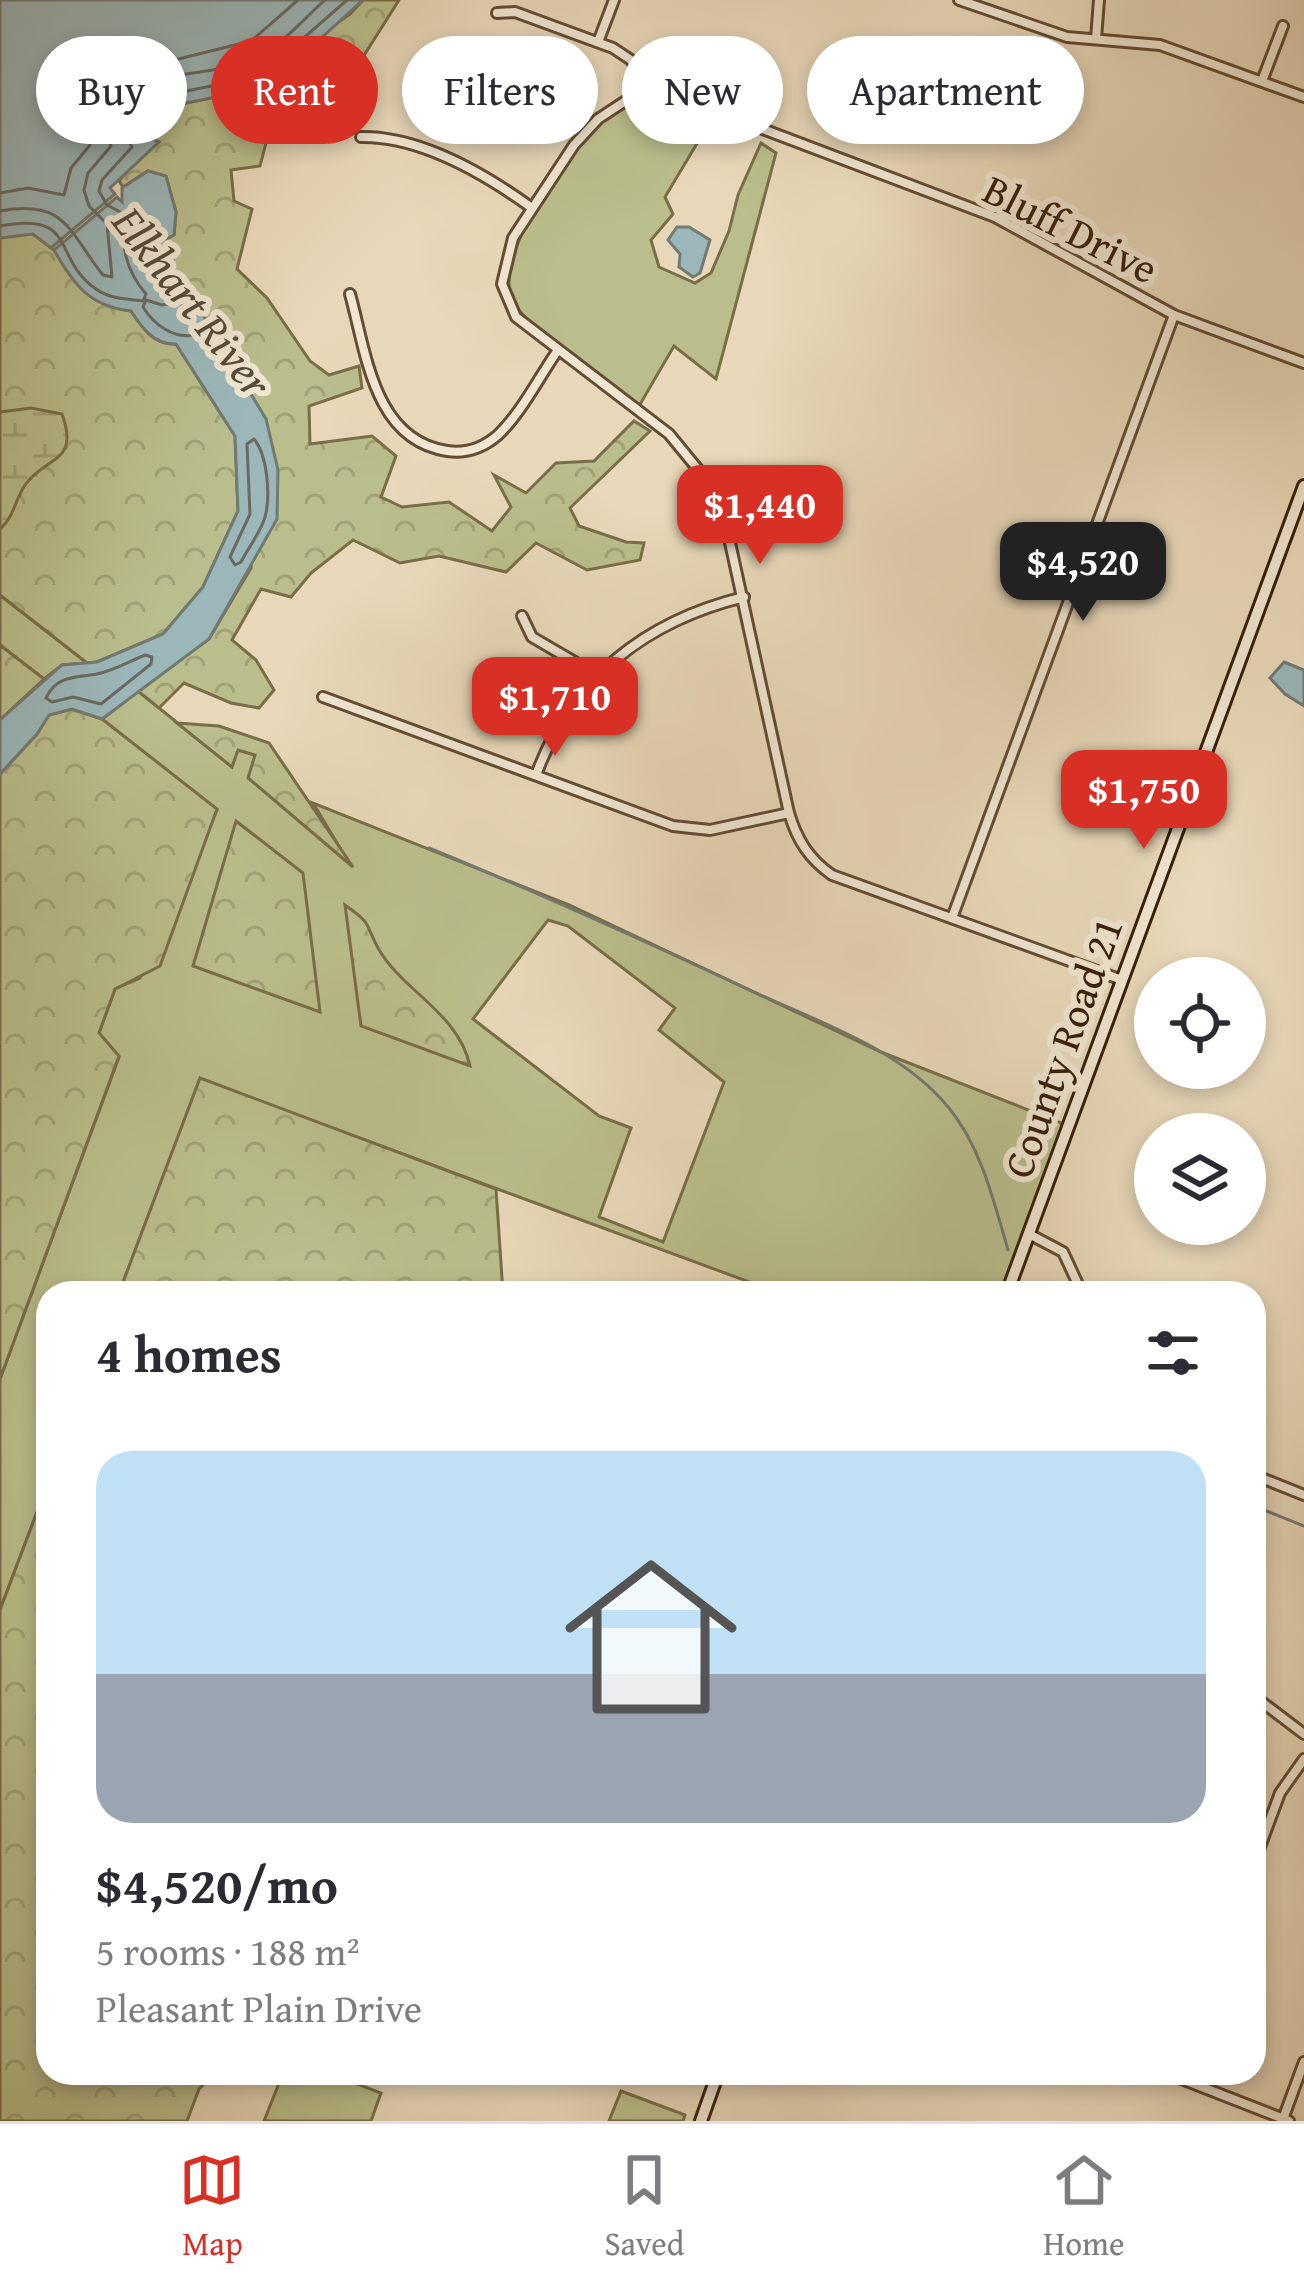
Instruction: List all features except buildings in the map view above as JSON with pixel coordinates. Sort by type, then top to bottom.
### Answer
[{"type":"street","points":[[614,0],[598,42],[622,54]]},
{"type":"street","points":[[959,0],[1037,29],[1160,45],[1304,97]]},
{"type":"street","points":[[1096,39],[1099,0]]},
{"type":"street","points":[[497,13],[515,12],[581,36]]},
{"type":"street","points":[[1262,81],[1283,26]]},
{"type":"street","points":[[622,104],[585,131],[532,208],[513,238],[502,284],[516,317],[648,417],[687,454],[724,515],[789,813],[810,857],[832,874],[1122,980]]},
{"type":"street","points":[[378,137],[476,172],[532,208]]},
{"type":"street","name":"Bluff Drive","points":[[783,137],[995,217],[1174,315],[1304,363]]},
{"type":"street","points":[[350,294],[382,405],[402,430],[434,448],[469,452],[490,442],[558,350]]},
{"type":"street","points":[[952,918],[1174,315]]},
{"type":"street","name":"County Road 21","points":[[1011,1281],[1304,486]]},
{"type":"street","points":[[536,775],[556,728],[596,675],[655,629],[703,607],[744,597]]},
{"type":"street","points":[[522,616],[532,637],[596,675]]},
{"type":"street","points":[[323,698],[692,831],[789,813]]},
{"type":"street","points":[[1028,1234],[1063,1252],[1076,1281]]},
{"type":"street","points":[[1266,1480],[1304,1495]]},
{"type":"street","points":[[1266,1705],[1304,1734]]},
{"type":"street","points":[[1266,1831],[1280,1793],[1304,1759]]},
{"type":"street","points":[[1199,2085],[1286,2120],[1304,2062]]},
{"type":"street","points":[[701,2121],[714,2085]]},
{"type":"green space","points":[[363,0],[399,0],[376,36],[318,36]]},
{"type":"green space","points":[[211,98],[211,144],[266,144],[260,166],[231,170],[234,201],[252,209],[237,269],[267,298],[310,361],[329,375],[359,366],[362,388],[309,406],[310,444],[372,436],[396,456],[381,497],[402,507],[449,502],[492,531],[511,507],[494,475],[526,493],[556,463],[594,461],[634,421],[650,431],[570,508],[579,526],[644,543],[640,560],[587,570],[536,543],[506,572],[439,556],[400,563],[353,540],[311,573],[291,597],[261,589],[232,640],[256,660],[274,690],[259,708],[231,703],[184,683],[159,708],[138,691],[209,639],[251,568],[266,419],[182,283],[163,294],[144,269],[135,220],[143,223],[142,236],[158,243],[174,235],[176,212],[166,177],[148,171],[123,187],[119,181],[156,144],[187,144],[187,103]]},
{"type":"green space","points":[[622,109],[622,144],[697,144],[665,197],[673,214],[651,240],[659,267],[695,283],[711,273],[761,144],[776,153],[716,379],[674,346],[639,406],[533,325],[512,299],[509,280],[513,257],[536,206],[581,144],[598,144],[598,127]]},
{"type":"green space","points":[[29,233],[54,250],[92,297],[131,311],[155,338],[176,344],[235,436],[238,511],[203,587],[163,634],[97,662],[87,663],[0,595],[0,238]]},
{"type":"green space","points":[[31,408],[62,414],[67,442],[64,451],[25,485],[0,529],[0,412]]},
{"type":"green space","points":[[0,595],[87,663],[62,665],[44,679],[0,645]]},
{"type":"green space","points":[[0,645],[44,679],[0,720]]},
{"type":"green space","points":[[138,691],[231,766],[238,750],[255,755],[349,863],[313,803],[569,905],[881,1052],[1064,1124],[1005,1281],[747,1281],[200,1079],[124,1281],[36,1281],[119,1057],[99,1033],[115,989],[140,978],[217,810],[102,719]],"holes":[[[548,920],[568,926],[675,1008],[659,1030],[724,1082],[663,1242],[599,1217],[631,1128],[599,1116],[473,1019]]]},
{"type":"green space","points":[[72,709],[102,719],[217,809],[160,966],[115,989],[99,1033],[119,1056],[0,1379],[0,774],[49,715]]},
{"type":"green space","points":[[177,723],[219,726],[269,743],[353,867],[248,778],[255,755],[238,750],[232,767]]},
{"type":"green space","points":[[236,821],[303,873],[320,1012],[193,966]]},
{"type":"green space","points":[[345,905],[364,921],[388,963],[454,1031],[470,1066],[361,1026]]},
{"type":"green space","points":[[200,1078],[496,1189],[502,1281],[124,1281]]},
{"type":"green space","points":[[36,1282],[36,1515],[0,1610],[0,1379]]},
{"type":"green space","points":[[36,1515],[36,2085],[203,2085],[187,2121],[0,2121],[0,1610]]},
{"type":"green space","points":[[278,2085],[360,2085],[381,2093],[371,2121],[264,2121]]},
{"type":"green space","points":[[621,2091],[685,2115],[683,2121],[609,2121]]},
{"type":"water","points":[[0,0],[363,0],[323,36],[211,36],[211,98],[187,103],[187,36],[36,36],[36,144],[157,144],[110,188],[115,194],[51,248],[33,234],[0,238]]},
{"type":"water","name":"Elkhart River","points":[[148,171],[166,176],[176,212],[174,235],[158,243],[142,236],[143,223],[135,220],[140,260],[163,294],[183,282],[266,419],[278,470],[277,519],[209,639],[102,719],[72,709],[49,715],[0,774],[0,720],[62,665],[97,662],[163,634],[203,587],[238,511],[235,436],[176,344],[155,338],[131,311],[93,299],[54,250],[117,197],[122,202],[122,188]]},
{"type":"water","points":[[677,227],[689,227],[710,240],[700,273],[693,277],[679,267],[680,254],[668,240]]},
{"type":"water","points":[[1284,662],[1304,670],[1304,706],[1270,678]]},
{"type":"waterway","points":[[429,848],[832,1027],[908,1069],[949,1108],[970,1140],[1008,1250]]},
{"type":"waterway","points":[[1266,1511],[1304,1526]]}]
